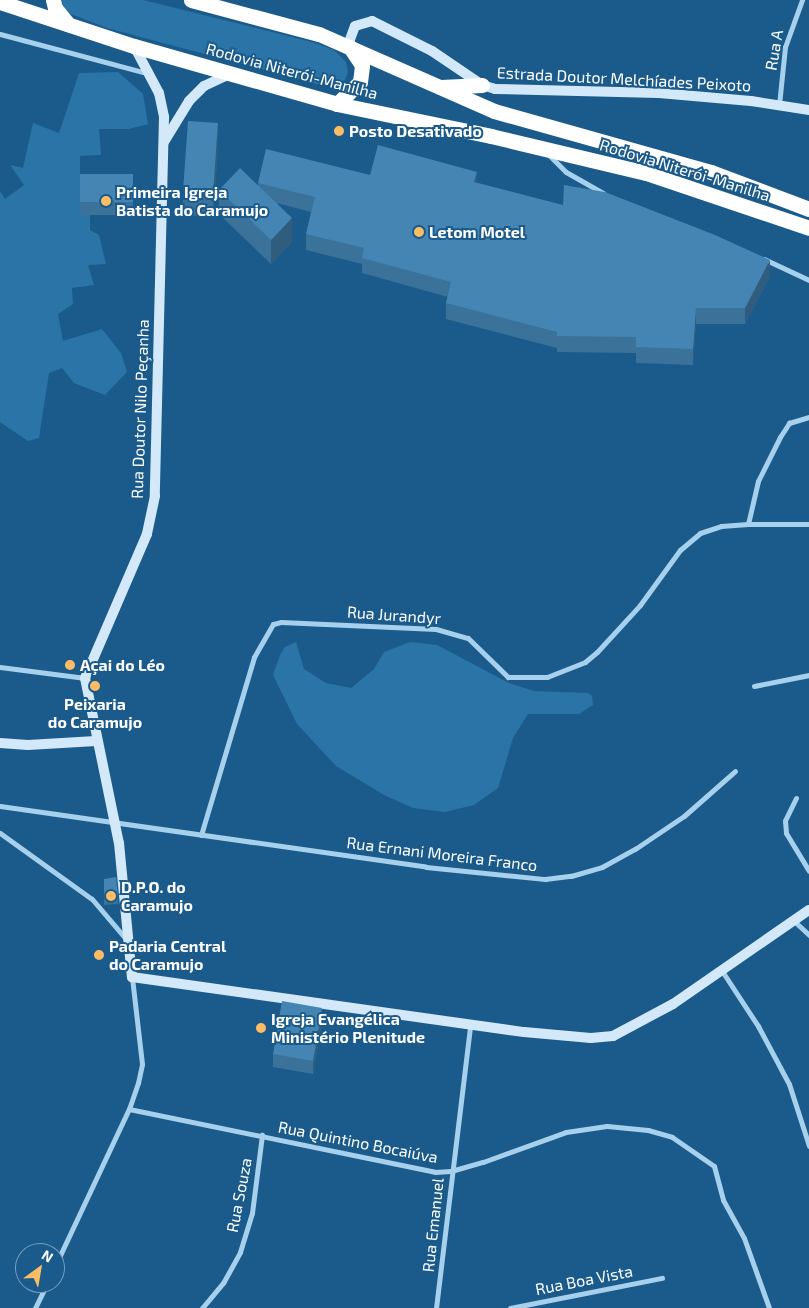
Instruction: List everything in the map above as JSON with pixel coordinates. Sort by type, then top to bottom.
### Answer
[{"type":"highway","points":[[53,0],[55,8],[68,24]]},
{"type":"highway","name":"Rodovia Niterói-Manilha","points":[[190,0],[348,45],[437,88],[494,112],[711,172],[809,209]]},
{"type":"highway","name":"Rodovia Niterói-Manilha","points":[[0,2],[134,46],[337,104],[542,148],[646,173],[809,228]]},
{"type":"highway","points":[[337,104],[360,82],[362,65],[348,45]]},
{"type":"highway","points":[[437,88],[482,85]]},
{"type":"street","name":"Rua A","points":[[779,106],[785,47],[802,0]]},
{"type":"street","name":"Estrada Doutor Melchíades Peixoto","points":[[348,45],[355,26],[372,21],[432,51],[482,85],[545,92],[659,93],[809,110]]},
{"type":"street","points":[[0,34],[150,74]]},
{"type":"street","name":"Rua Doutor Nilo Peçanha","points":[[86,678],[146,534],[155,496],[164,117],[150,74],[134,46]]},
{"type":"street","name":"Rua Doutor Nilo Peçanha","points":[[162,147],[189,102],[204,86],[232,74]]},
{"type":"street","points":[[542,148],[566,172],[607,195]]},
{"type":"street","points":[[760,257],[809,280]]},
{"type":"street","points":[[748,524],[758,481],[780,437],[789,423],[809,417]]},
{"type":"street","name":"Rua Jurandyr","points":[[201,835],[254,656],[273,624],[281,622],[436,629],[468,638],[508,677],[547,677],[584,662],[597,652],[640,605],[680,550],[700,533],[721,526],[809,524]]},
{"type":"street","points":[[0,667],[86,678],[96,741],[115,824],[142,1064],[129,1109],[65,1245]]},
{"type":"street","points":[[754,686],[809,675]]},
{"type":"street","points":[[0,743],[28,745],[96,741]]},
{"type":"street","name":"Rua Ernani Moreira Franco","points":[[0,806],[115,824],[502,877],[545,879],[571,876],[602,867],[635,849],[684,816],[735,771]]},
{"type":"street","points":[[796,798],[784,821],[786,833],[809,871]]},
{"type":"street","points":[[0,833],[92,899],[128,942]]},
{"type":"street","points":[[132,977],[470,1025],[591,1038],[613,1036],[673,1004],[809,910]]},
{"type":"street","points":[[793,920],[809,935]]},
{"type":"street","points":[[722,971],[758,1026],[789,1084],[809,1146]]},
{"type":"street","name":"Rua Emanuel","points":[[436,1308],[470,1025]]},
{"type":"street","name":"Rua Quintino Bocaiúva","points":[[129,1109],[435,1172],[451,1171],[566,1132],[607,1126],[648,1130],[672,1137],[714,1166],[723,1200],[744,1238],[769,1308]]},
{"type":"street","name":"Rua Souza","points":[[202,1308],[223,1283],[240,1252],[252,1213],[262,1135]]},
{"type":"street","name":"Rua Boa Vista","points":[[510,1308],[524,1307],[662,1278]]},
{"type":"street","points":[[35,1308],[42,1293]]},
{"type":"shaded area","points":[[62,0],[143,0],[312,42],[334,50],[346,62],[348,72],[345,80],[332,88],[107,28],[71,14],[64,8]]},
{"type":"shaded area","points":[[118,72],[143,94],[148,124],[129,129],[99,129],[101,155],[80,156],[80,214],[90,214],[90,230],[99,235],[106,264],[88,265],[94,285],[72,288],[73,304],[58,314],[63,341],[102,329],[121,353],[127,372],[105,395],[74,383],[62,368],[49,373],[39,438],[28,441],[0,422],[0,191],[5,199],[24,185],[10,165],[23,168],[33,123],[59,133],[79,73]]},
{"type":"shaded area","points":[[296,642],[304,669],[326,683],[351,688],[374,669],[384,652],[410,642],[437,645],[509,683],[534,691],[588,693],[592,696],[593,705],[579,714],[528,714],[513,738],[498,788],[474,805],[445,812],[413,808],[384,795],[336,766],[297,724],[273,675],[285,647]]},
{"type":"building","points":[[188,121],[218,123],[213,193],[183,191]]},
{"type":"building","points":[[378,145],[477,172],[474,182],[563,205],[564,185],[605,192],[715,235],[770,260],[745,308],[696,308],[693,349],[636,347],[636,337],[557,336],[557,332],[446,303],[451,282],[362,258],[364,248],[306,234],[315,197],[258,183],[266,149],[370,175]]},
{"type":"building","points":[[240,168],[292,218],[271,240],[219,190]]},
{"type":"building","points":[[80,174],[133,174],[133,202],[80,202]]},
{"type":"building","points":[[116,877],[118,896],[104,896],[104,879]]},
{"type":"building","points":[[282,1001],[322,1008],[313,1061],[273,1054]]},
{"type":"place","name":"Posto Desativado","points":[[339,131]]},
{"type":"place","name":"Primeira Igreja Batista do Caramujo","points":[[106,201]]},
{"type":"place","name":"Letom Motel","points":[[419,232]]},
{"type":"place","name":"Açai do Léo","points":[[70,665]]},
{"type":"place","name":"Peixaria do Caramujo","points":[[95,686]]},
{"type":"place","name":"D.P.O. do Caramujo","points":[[111,896]]},
{"type":"place","name":"Padaria Central do Caramujo","points":[[99,955]]},
{"type":"place","name":"Igreja Evangélica Ministério Plenitude","points":[[261,1028]]}]
